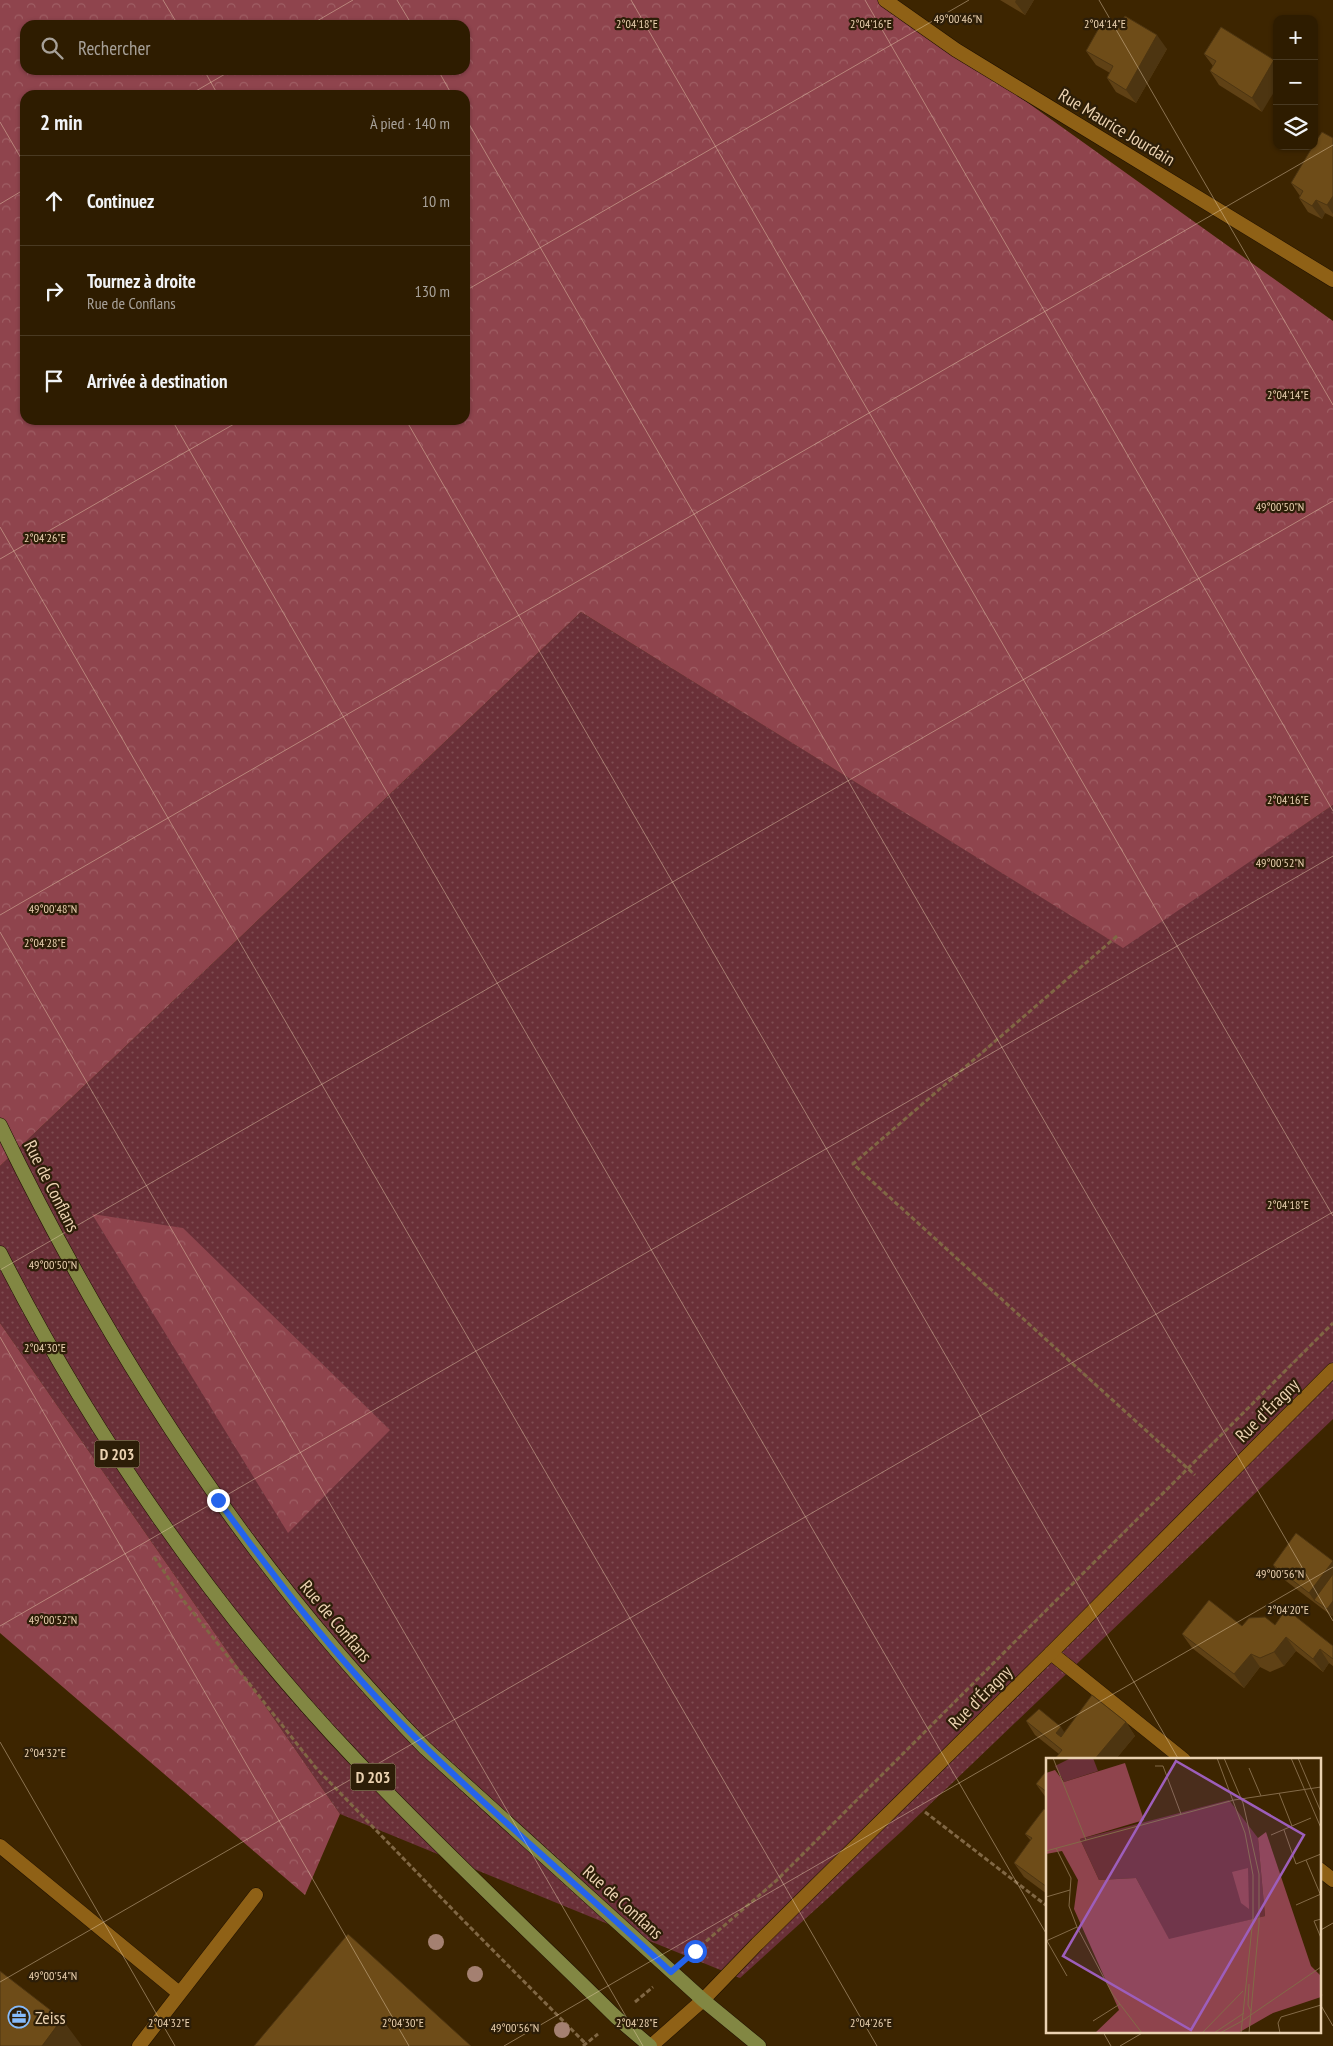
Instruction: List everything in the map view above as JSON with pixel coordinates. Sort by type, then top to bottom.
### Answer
[{"type":"main road","name":"Rue de Conflans","points":[[0,1125],[49,1224],[146,1391],[218,1500],[297,1605],[382,1704],[425,1748],[671,1972],[759,2046]]},
{"type":"main road","name":"D 203","points":[[0,1253],[92,1416],[201,1575],[254,1643],[294,1691],[379,1784],[617,2018],[651,2046]]},
{"type":"street","name":"Rue Maurice Jourdain","points":[[885,0],[956,50],[1333,280]]},
{"type":"street","name":"Rue d'Éragny","points":[[651,2046],[703,2000],[1333,1370]]},
{"type":"street","points":[[1051,1653],[1182,1758]]},
{"type":"street","points":[[0,1846],[179,1993]]},
{"type":"street","points":[[1320,1870],[1333,1880]]},
{"type":"street","points":[[139,2046],[256,1895]]},
{"type":"path","points":[[1117,936],[853,1164],[1214,1490]]},
{"type":"path","points":[[584,2046],[777,1880],[1333,1323]]},
{"type":"path","points":[[906,1797],[1046,1905]]},
{"type":"shaded area","points":[[581,612],[1122,947],[1333,805],[1333,1419],[902,1831],[740,1978],[340,1814],[0,1323],[0,1166]]},
{"type":"green space","points":[[0,0],[884,0],[1333,321],[1333,805],[1123,948],[581,612],[0,1166]]},
{"type":"green space","points":[[92,1214],[183,1228],[390,1430],[288,1533]]},
{"type":"green space","points":[[0,1323],[340,1814],[305,1895],[0,1633]]},
{"type":"building","points":[[1125,16],[1157,35],[1126,90],[1107,78],[1113,66],[1086,51],[1104,19],[1118,27]]},
{"type":"building","points":[[1221,27],[1273,59],[1273,62],[1252,98],[1210,71],[1216,61],[1204,54]]},
{"type":"building","points":[[1322,132],[1333,138],[1333,196],[1327,205],[1316,200],[1312,206],[1299,198],[1303,191],[1291,183],[1311,150],[1318,150],[1318,138]]},
{"type":"building","points":[[1296,1533],[1333,1561],[1309,1593],[1273,1565]]},
{"type":"building","points":[[1333,1574],[1333,1601],[1327,1609],[1314,1600]]},
{"type":"building","points":[[1209,1600],[1242,1626],[1249,1618],[1265,1617],[1275,1625],[1286,1609],[1333,1646],[1333,1659],[1320,1649],[1313,1659],[1286,1637],[1274,1652],[1260,1658],[1251,1654],[1234,1674],[1182,1634]]},
{"type":"building","points":[[1092,1695],[1126,1722],[1096,1758],[1056,1758],[1062,1750],[1026,1721],[1039,1709],[1061,1727],[1056,1733],[1061,1737]]},
{"type":"building","points":[[1046,1771],[1046,1791],[1036,1784]]},
{"type":"building","points":[[1044,1809],[1046,1811],[1046,1886],[1014,1863],[1032,1838],[1025,1834]]},
{"type":"building","points":[[348,1934],[471,2046],[254,2046]]},
{"type":"building","name":"Zeiss","points":[[0,1971],[62,2019],[42,2046],[0,2046]]},
{"type":"place","name":"Zeiss","points":[[19,2017]]},
{"type":"route","points":[[218,1500],[297,1605],[338,1655],[425,1748],[671,1972],[695,1951]]}]
